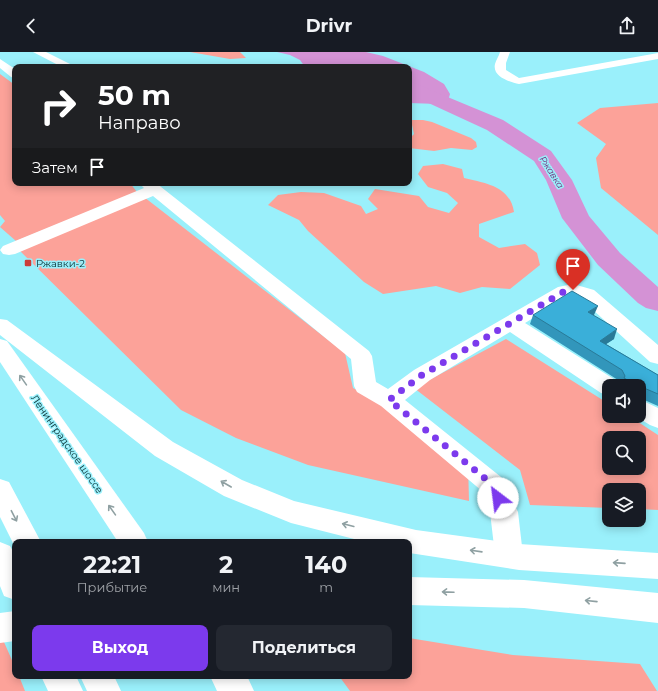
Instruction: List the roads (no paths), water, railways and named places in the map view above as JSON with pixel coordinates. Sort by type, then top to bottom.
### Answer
[{"type":"main road","points":[[38,52],[64,64]]},
{"type":"main road","points":[[505,52],[499,66],[500,69],[506,76],[519,81],[658,56]]},
{"type":"main road","points":[[0,62],[12,72]]},
{"type":"main road","points":[[8,250],[150,186],[361,356],[365,386],[389,400],[492,484],[504,512],[509,555]]},
{"type":"main road","points":[[389,400],[422,375],[565,291],[580,291],[587,294],[658,356]]},
{"type":"main road","points":[[510,323],[602,382]]},
{"type":"main road","points":[[0,325],[164,449],[233,488],[291,512],[404,539]]},
{"type":"main road","name":"Ленинградское шоссе","points":[[0,346],[132,539]]},
{"type":"main road","points":[[646,411],[658,419]]},
{"type":"main road","points":[[0,490],[25,539]]},
{"type":"main road","points":[[412,541],[509,555],[658,566]]},
{"type":"main road","points":[[0,555],[12,580]]},
{"type":"main road","points":[[412,591],[524,594],[658,608]]},
{"type":"main road","points":[[0,628],[12,626]]},
{"type":"main road","points":[[60,679],[66,691]]},
{"type":"main road","points":[[98,679],[104,691]]},
{"type":"main road","points":[[229,679],[237,691]]},
{"type":"waterway","name":"Ржавка","points":[[412,88],[495,125],[543,156],[559,180],[576,218],[609,259],[649,296],[658,301]]},
{"type":"place","name":"Ржавки-2","points":[[28,263]]}]
